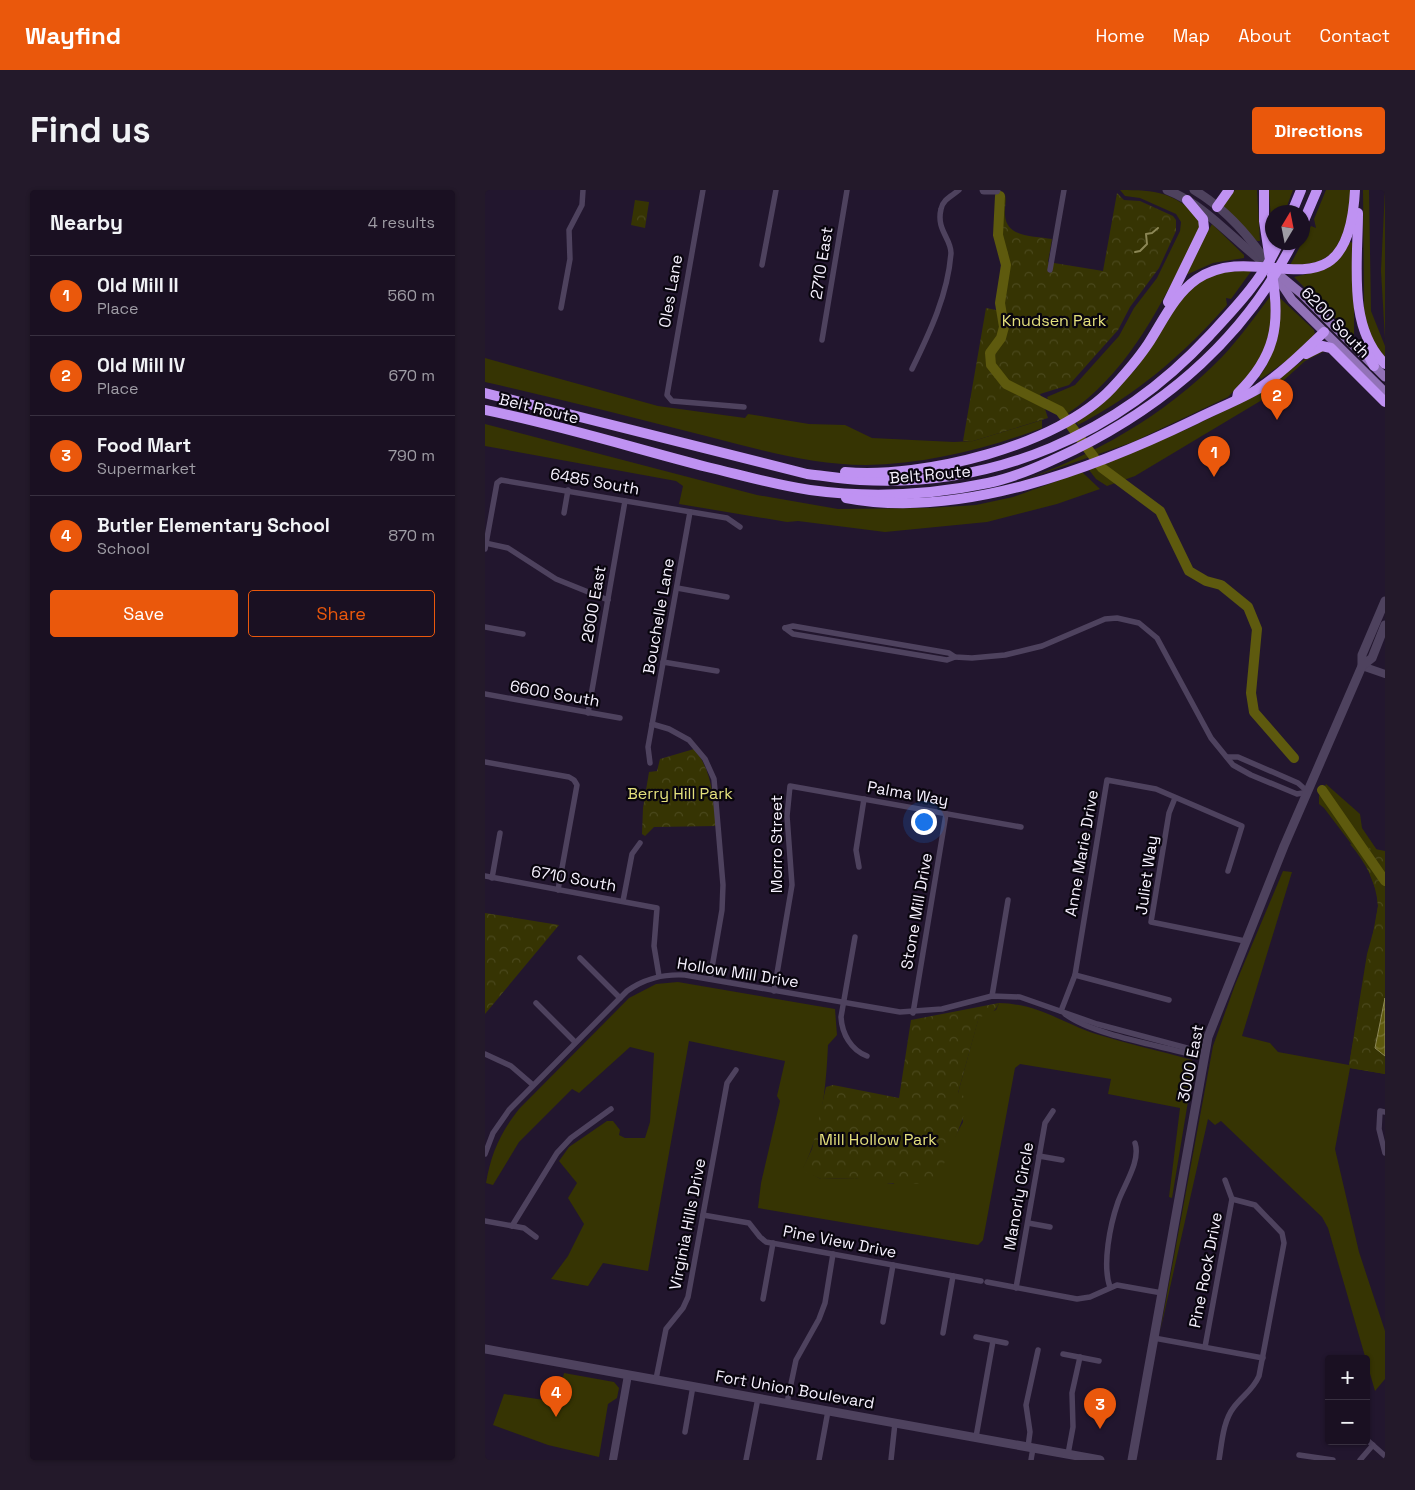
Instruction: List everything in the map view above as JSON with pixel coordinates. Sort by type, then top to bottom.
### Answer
[{"type":"highway","points":[[1217,207],[1229,190]]},
{"type":"highway","points":[[1237,399],[1238,393],[1261,366],[1273,342],[1277,319],[1264,221],[1264,190]]},
{"type":"highway","points":[[1295,205],[1301,190]]},
{"type":"highway","points":[[1310,207],[1317,190]]},
{"type":"highway","points":[[758,464],[859,473],[913,470],[977,458],[1040,435],[1086,409],[1111,389],[1147,346],[1173,302],[1185,288],[1198,278],[1216,269],[1236,265],[1296,270],[1313,268],[1334,256],[1343,247],[1354,218],[1356,190]]},
{"type":"highway","points":[[1356,190],[1359,307],[1357,320],[1360,338],[1374,366]]},
{"type":"highway","points":[[1147,346],[1204,228],[1203,218],[1187,200]]},
{"type":"highway","name":"Belt Route","points":[[485,393],[758,464],[807,474],[860,480],[913,479],[980,471],[1047,457],[1141,398],[1176,370],[1231,312],[1257,280],[1274,250]]},
{"type":"highway","name":"Belt Route","points":[[485,410],[760,480],[811,490],[916,493],[990,483],[1047,457],[1102,436],[1148,408],[1188,378],[1241,321],[1266,289],[1288,250]]},
{"type":"highway","points":[[1359,307],[1368,343],[1385,364]]},
{"type":"highway","points":[[811,490],[861,500],[912,502],[995,493],[1056,477],[1155,438],[1257,389],[1294,361],[1324,332]]},
{"type":"highway","points":[[1294,361],[1322,346],[1331,348],[1385,402]]},
{"type":"main road","points":[[984,190],[996,190]]},
{"type":"main road","name":"6200 South","points":[[1167,190],[1187,200],[1211,216],[1247,251],[1271,268],[1301,294],[1385,377]]},
{"type":"main road","name":"6200 South","points":[[1194,190],[1217,207],[1255,245],[1292,300],[1385,392]]},
{"type":"main road","name":"3000 East","points":[[1132,1460],[1162,1293],[1199,1054],[1362,666],[1362,655],[1385,601]]},
{"type":"main road","name":"3000 East","points":[[1362,666],[1371,658],[1385,625]]},
{"type":"main road","name":"Fort Union Boulevard","points":[[485,1349],[1100,1460]]},
{"type":"street","points":[[561,308],[570,259],[569,230],[582,205],[583,190]]},
{"type":"street","name":"Oles Lane","points":[[703,190],[666,391],[668,398],[673,401],[744,407]]},
{"type":"street","points":[[762,265],[776,190]]},
{"type":"street","name":"2710 East","points":[[822,340],[847,190]]},
{"type":"street","points":[[912,369],[939,310],[949,265],[951,250],[941,227],[941,208],[945,201],[959,190]]},
{"type":"street","points":[[1050,270],[1064,190]]},
{"type":"street","name":"6485 South","points":[[485,545],[497,483],[507,480],[727,518],[740,527]]},
{"type":"street","points":[[564,513],[568,490]]},
{"type":"street","name":"2600 East","points":[[588,713],[625,501]]},
{"type":"street","name":"Bouchelle Lane","points":[[650,763],[648,747],[690,512]]},
{"type":"street","points":[[485,545],[508,548],[556,579],[608,600]]},
{"type":"street","points":[[677,588],[727,597]]},
{"type":"street","points":[[955,657],[949,653],[835,633],[793,626],[785,628],[793,634],[947,660],[955,657],[989,657],[1024,652],[1105,619],[1117,618],[1139,623],[1157,638],[1202,724],[1233,765],[1251,775],[1297,794],[1308,792]]},
{"type":"street","points":[[485,627],[523,634]]},
{"type":"street","points":[[663,662],[717,671]]},
{"type":"street","points":[[1362,666],[1385,674]]},
{"type":"street","name":"6600 South","points":[[485,694],[620,718]]},
{"type":"street","points":[[652,724],[669,729],[689,740],[705,759],[713,780],[723,885],[722,910],[710,979]]},
{"type":"street","points":[[1227,757],[1237,757],[1298,783],[1308,792]]},
{"type":"street","points":[[485,762],[569,777],[577,785],[558,890]]},
{"type":"street","name":"Anne Marie Drive","points":[[1061,1011],[1075,975],[1107,780],[1156,789],[1242,826],[1228,871]]},
{"type":"street","name":"Palma Way","points":[[790,786],[1021,827]]},
{"type":"street","name":"Morro Street","points":[[774,991],[792,886],[787,816],[790,786]]},
{"type":"street","name":"Juliet Way","points":[[1175,798],[1169,813],[1151,922],[1245,941]]},
{"type":"street","points":[[859,867],[856,850],[864,799]]},
{"type":"street","name":"Stone Mill Drive","points":[[913,1012],[946,814]]},
{"type":"street","points":[[492,878],[500,833]]},
{"type":"street","points":[[623,901],[632,854],[640,843]]},
{"type":"street","name":"6710 South","points":[[485,876],[657,908],[654,946],[659,976]]},
{"type":"street","points":[[991,996],[1008,900]]},
{"type":"street","points":[[855,936],[841,1017],[844,1034],[855,1050],[867,1056]]},
{"type":"street","points":[[580,958],[620,998]]},
{"type":"street","name":"Hollow Mill Drive","points":[[485,1154],[501,1121],[575,1042],[620,998],[642,982],[659,976],[685,975],[843,1003],[913,1012],[942,1009],[991,996],[1026,998],[1105,1026],[1187,1048],[1199,1054]]},
{"type":"street","points":[[1075,975],[1169,1000]]},
{"type":"street","points":[[536,1003],[575,1042]]},
{"type":"street","points":[[485,1054],[511,1066],[533,1085]]},
{"type":"street","name":"Virginia Hills Drive","points":[[656,1379],[666,1329],[683,1308],[688,1297],[727,1084],[736,1070]]},
{"type":"street","points":[[512,1226],[557,1153],[571,1138],[611,1109]]},
{"type":"street","name":"Manorly Circle","points":[[1016,1288],[1045,1123],[1053,1112]]},
{"type":"street","points":[[1383,1112],[1379,1129],[1385,1153]]},
{"type":"street","points":[[1110,1287],[1106,1265],[1117,1204],[1137,1155],[1135,1143]]},
{"type":"street","points":[[1039,1156],[1062,1160]]},
{"type":"street","points":[[1219,1460],[1226,1423],[1235,1406],[1256,1385],[1263,1358],[1284,1238],[1279,1229],[1255,1205],[1233,1199],[1225,1180]]},
{"type":"street","name":"Pine Rock Drive","points":[[1205,1347],[1233,1199]]},
{"type":"street","name":"Pine View Drive","points":[[703,1214],[749,1223],[763,1240],[773,1243],[1077,1299],[1090,1297],[1110,1287],[1124,1286],[1162,1293]]},
{"type":"street","points":[[485,1221],[524,1228],[537,1237]]},
{"type":"street","points":[[1027,1223],[1050,1227]]},
{"type":"street","points":[[763,1300],[773,1243]]},
{"type":"street","points":[[787,1403],[795,1360],[819,1318],[825,1303],[833,1254]]},
{"type":"street","points":[[883,1322],[893,1265]]},
{"type":"street","points":[[943,1333],[953,1276]]},
{"type":"street","points":[[976,1337],[1007,1343]]},
{"type":"street","points":[[1154,1338],[1263,1358]]},
{"type":"street","points":[[976,1437],[993,1341]]},
{"type":"street","points":[[1031,1460],[1030,1432],[1026,1405],[1038,1350]]},
{"type":"street","points":[[1063,1354],[1099,1361]]},
{"type":"street","points":[[1068,1454],[1073,1427],[1072,1393],[1079,1357]]},
{"type":"street","points":[[613,1460],[628,1374]]},
{"type":"street","points":[[685,1432],[693,1386]]},
{"type":"street","points":[[746,1460],[758,1398]]},
{"type":"street","points":[[819,1460],[828,1411]]},
{"type":"street","points":[[891,1460],[895,1423]]},
{"type":"street","points":[[1370,1442],[1385,1456]]},
{"type":"street","points":[[1359,1460],[1373,1445]]},
{"type":"street","points":[[1299,1455],[1307,1458],[1333,1460]]},
{"type":"green space","points":[[1120,190],[1154,192],[1172,198],[1191,209],[1201,218],[1200,230],[1159,306],[1128,354],[1090,396],[1067,414],[1050,405],[1047,397],[1075,385],[1119,336],[1134,308],[1157,278],[1180,231],[1181,222],[1176,214],[1140,198],[1125,196]]},
{"type":"green space","points":[[1235,190],[1257,190],[1260,241],[1257,241],[1223,208],[1223,204]]},
{"type":"green space","points":[[1269,190],[1293,190],[1287,205],[1270,205]]},
{"type":"green space","points":[[1326,190],[1350,190],[1351,220],[1333,253],[1318,262],[1289,267],[1298,250],[1310,250],[1310,228],[1311,226],[1316,228],[1314,219]]},
{"type":"green space","points":[[1363,190],[1369,190],[1371,311],[1385,346],[1385,360],[1367,334],[1364,308]]},
{"type":"green space","points":[[1385,190],[1385,339],[1381,271]]},
{"type":"green space","name":"Knudsen Park","points":[[1117,193],[1124,200],[1140,201],[1173,216],[1176,220],[1176,231],[1159,268],[1130,307],[1118,330],[1069,385],[1040,394],[1048,418],[973,441],[963,441],[986,308],[1001,311],[1006,265],[998,235],[1000,196],[1005,195],[1005,215],[1010,228],[1030,236],[1052,239],[1048,262],[1103,271]]},
{"type":"green space","points":[[635,200],[649,202],[645,228],[631,225]]},
{"type":"green space","points":[[1212,224],[1244,255],[1244,258],[1213,263],[1186,275],[1185,272]]},
{"type":"green space","points":[[1350,242],[1354,243],[1354,337],[1294,277],[1311,273],[1341,255]]},
{"type":"green space","points":[[1252,270],[1231,299],[1226,298],[1227,305],[1176,357],[1139,387],[1078,425],[1076,421],[1136,369],[1183,294],[1214,273]]},
{"type":"green space","points":[[1272,294],[1272,325],[1260,363],[1228,397],[1133,442],[1015,483],[1099,447],[1126,432],[1176,398],[1222,357]]},
{"type":"green space","points":[[1280,298],[1314,330],[1315,334],[1289,359],[1261,379],[1259,377],[1267,365]]},
{"type":"green space","points":[[1326,349],[1385,404],[1385,407],[1327,350],[1305,361],[1262,400],[1135,476],[1107,486],[1096,479],[1089,470],[1185,430],[1253,397],[1313,353]]},
{"type":"green space","points":[[485,358],[658,406],[745,418],[748,414],[809,424],[845,425],[872,438],[954,442],[973,441],[1042,420],[1042,428],[978,449],[911,462],[866,465],[806,460],[485,382]]},
{"type":"green space","points":[[485,424],[757,495],[838,509],[929,508],[976,505],[1013,497],[1082,472],[1100,489],[1057,504],[987,522],[885,532],[798,521],[787,522],[679,504],[683,486],[676,481],[485,446]]},
{"type":"green space","name":"Berry Hill Park","points":[[694,749],[709,776],[716,826],[654,827],[645,836],[642,834],[643,808],[649,772],[657,771],[660,759]]},
{"type":"green space","points":[[1326,784],[1360,814],[1362,828],[1379,853],[1385,1074],[1350,1068],[1335,1149],[1359,1252],[1385,1331],[1385,1379],[1375,1391],[1370,1374],[1370,1355],[1365,1355],[1328,1228],[1322,1217],[1221,1121],[1215,1125],[1208,1119],[1160,1332],[1213,1046],[1235,985],[1283,871],[1292,872],[1242,1036],[1270,1043],[1278,1052],[1349,1065],[1367,954],[1375,925],[1378,906],[1377,893],[1365,862],[1319,804],[1319,796]]},
{"type":"green space","points":[[1350,844],[1385,851],[1385,1074],[1350,1068],[1349,1065],[1378,906],[1375,888],[1369,873],[1361,858]]},
{"type":"green space","points":[[485,913],[559,925],[485,1014]]},
{"type":"green space","points":[[678,982],[835,1009],[837,1035],[828,1045],[826,1077],[819,1124],[803,1169],[821,1179],[855,1178],[893,1184],[953,1140],[963,1122],[958,1093],[979,1016],[996,1010],[999,1003],[1038,1010],[1096,1034],[1192,1060],[1194,1065],[1172,1198],[1169,1197],[1180,1108],[1108,1094],[1111,1079],[1020,1064],[1015,1068],[983,1240],[978,1245],[758,1208],[761,1183],[780,1101],[777,1096],[785,1061],[689,1041],[648,1271],[603,1263],[588,1286],[551,1279],[568,1256],[584,1224],[568,1198],[577,1183],[559,1161],[569,1147],[607,1121],[613,1121],[620,1130],[619,1135],[625,1138],[645,1138],[650,1122],[654,1053],[630,1047],[579,1093],[572,1089],[519,1142],[493,1185],[486,1183],[497,1144],[519,1109],[629,998],[656,984]]},
{"type":"green space","name":"Mill Hollow Park","points":[[999,1003],[991,1013],[979,1017],[958,1093],[969,1099],[958,1131],[935,1184],[873,1183],[855,1178],[821,1179],[802,1170],[812,1149],[826,1087],[833,1085],[899,1098],[911,1020]]},
{"type":"green space","points":[[564,1373],[614,1382],[619,1388],[617,1398],[608,1404],[599,1457],[548,1445],[493,1425],[504,1394],[557,1402]]},
{"type":"water","points":[[1385,998],[1385,1056],[1375,1048]]},
{"type":"waterway","points":[[1000,196],[998,235],[1006,265],[1000,303],[1004,327],[1001,338],[990,353],[991,365],[1006,384],[1060,411],[1102,468],[1160,511],[1189,571],[1206,581],[1221,585],[1248,607],[1257,629],[1251,693],[1254,712],[1294,758]]},
{"type":"waterway","points":[[1135,252],[1140,251],[1147,244],[1146,234],[1152,233],[1158,228]]},
{"type":"waterway","points":[[1322,790],[1385,881]]},
{"type":"place","name":"Old Mill IV","points":[[1277,420]]},
{"type":"place","name":"Old Mill II","points":[[1214,477]]},
{"type":"place","name":"Butler Elementary School","points":[[556,1417]]},
{"type":"place","name":"Food Mart","points":[[1100,1429]]}]
